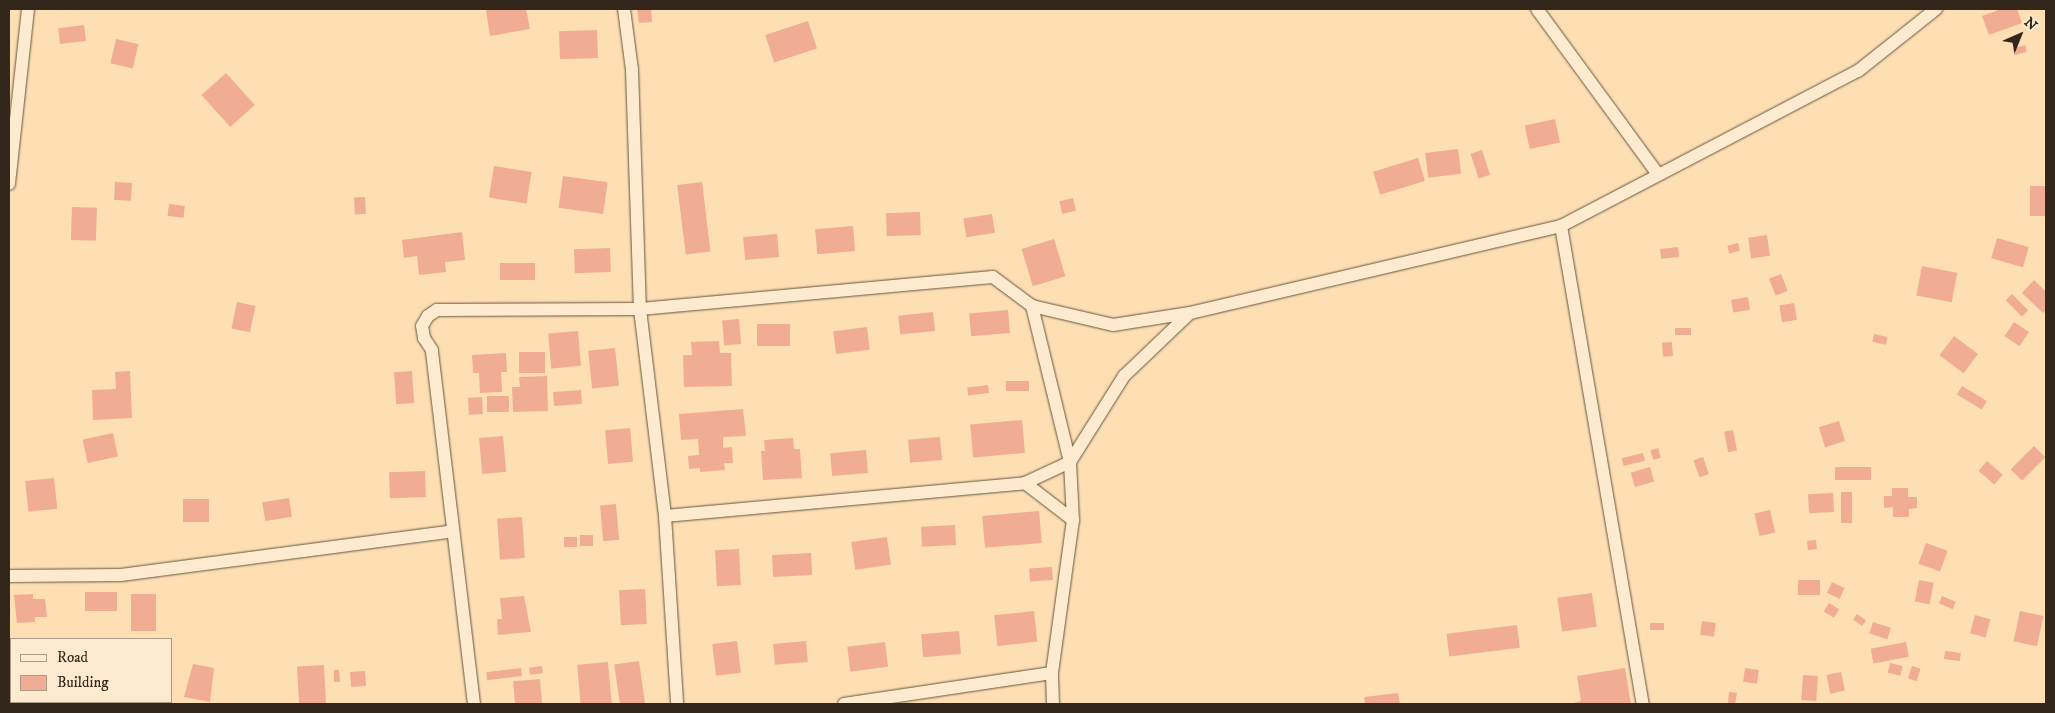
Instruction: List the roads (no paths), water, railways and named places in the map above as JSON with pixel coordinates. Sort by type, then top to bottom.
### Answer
[{"type":"street","points":[[9,184],[28,9]]},
{"type":"street","points":[[624,9],[632,70],[640,309],[665,516],[677,704]]},
{"type":"street","points":[[1537,9],[1657,173]]},
{"type":"street","points":[[474,704],[432,350],[424,338],[422,326],[428,316],[437,310],[640,309],[993,277],[1032,306],[1113,325],[1190,313],[1562,226],[1657,173],[1858,71],[1936,9]]},
{"type":"street","points":[[1562,226],[1643,704]]},
{"type":"street","points":[[1032,306],[1070,462],[1073,520],[1052,673],[1053,704]]},
{"type":"street","points":[[665,516],[1026,483],[1070,462],[1124,376],[1190,313]]},
{"type":"street","points":[[1026,483],[1073,520]]},
{"type":"street","points":[[9,576],[121,575],[453,531]]},
{"type":"street","points":[[844,704],[1052,673]]}]
